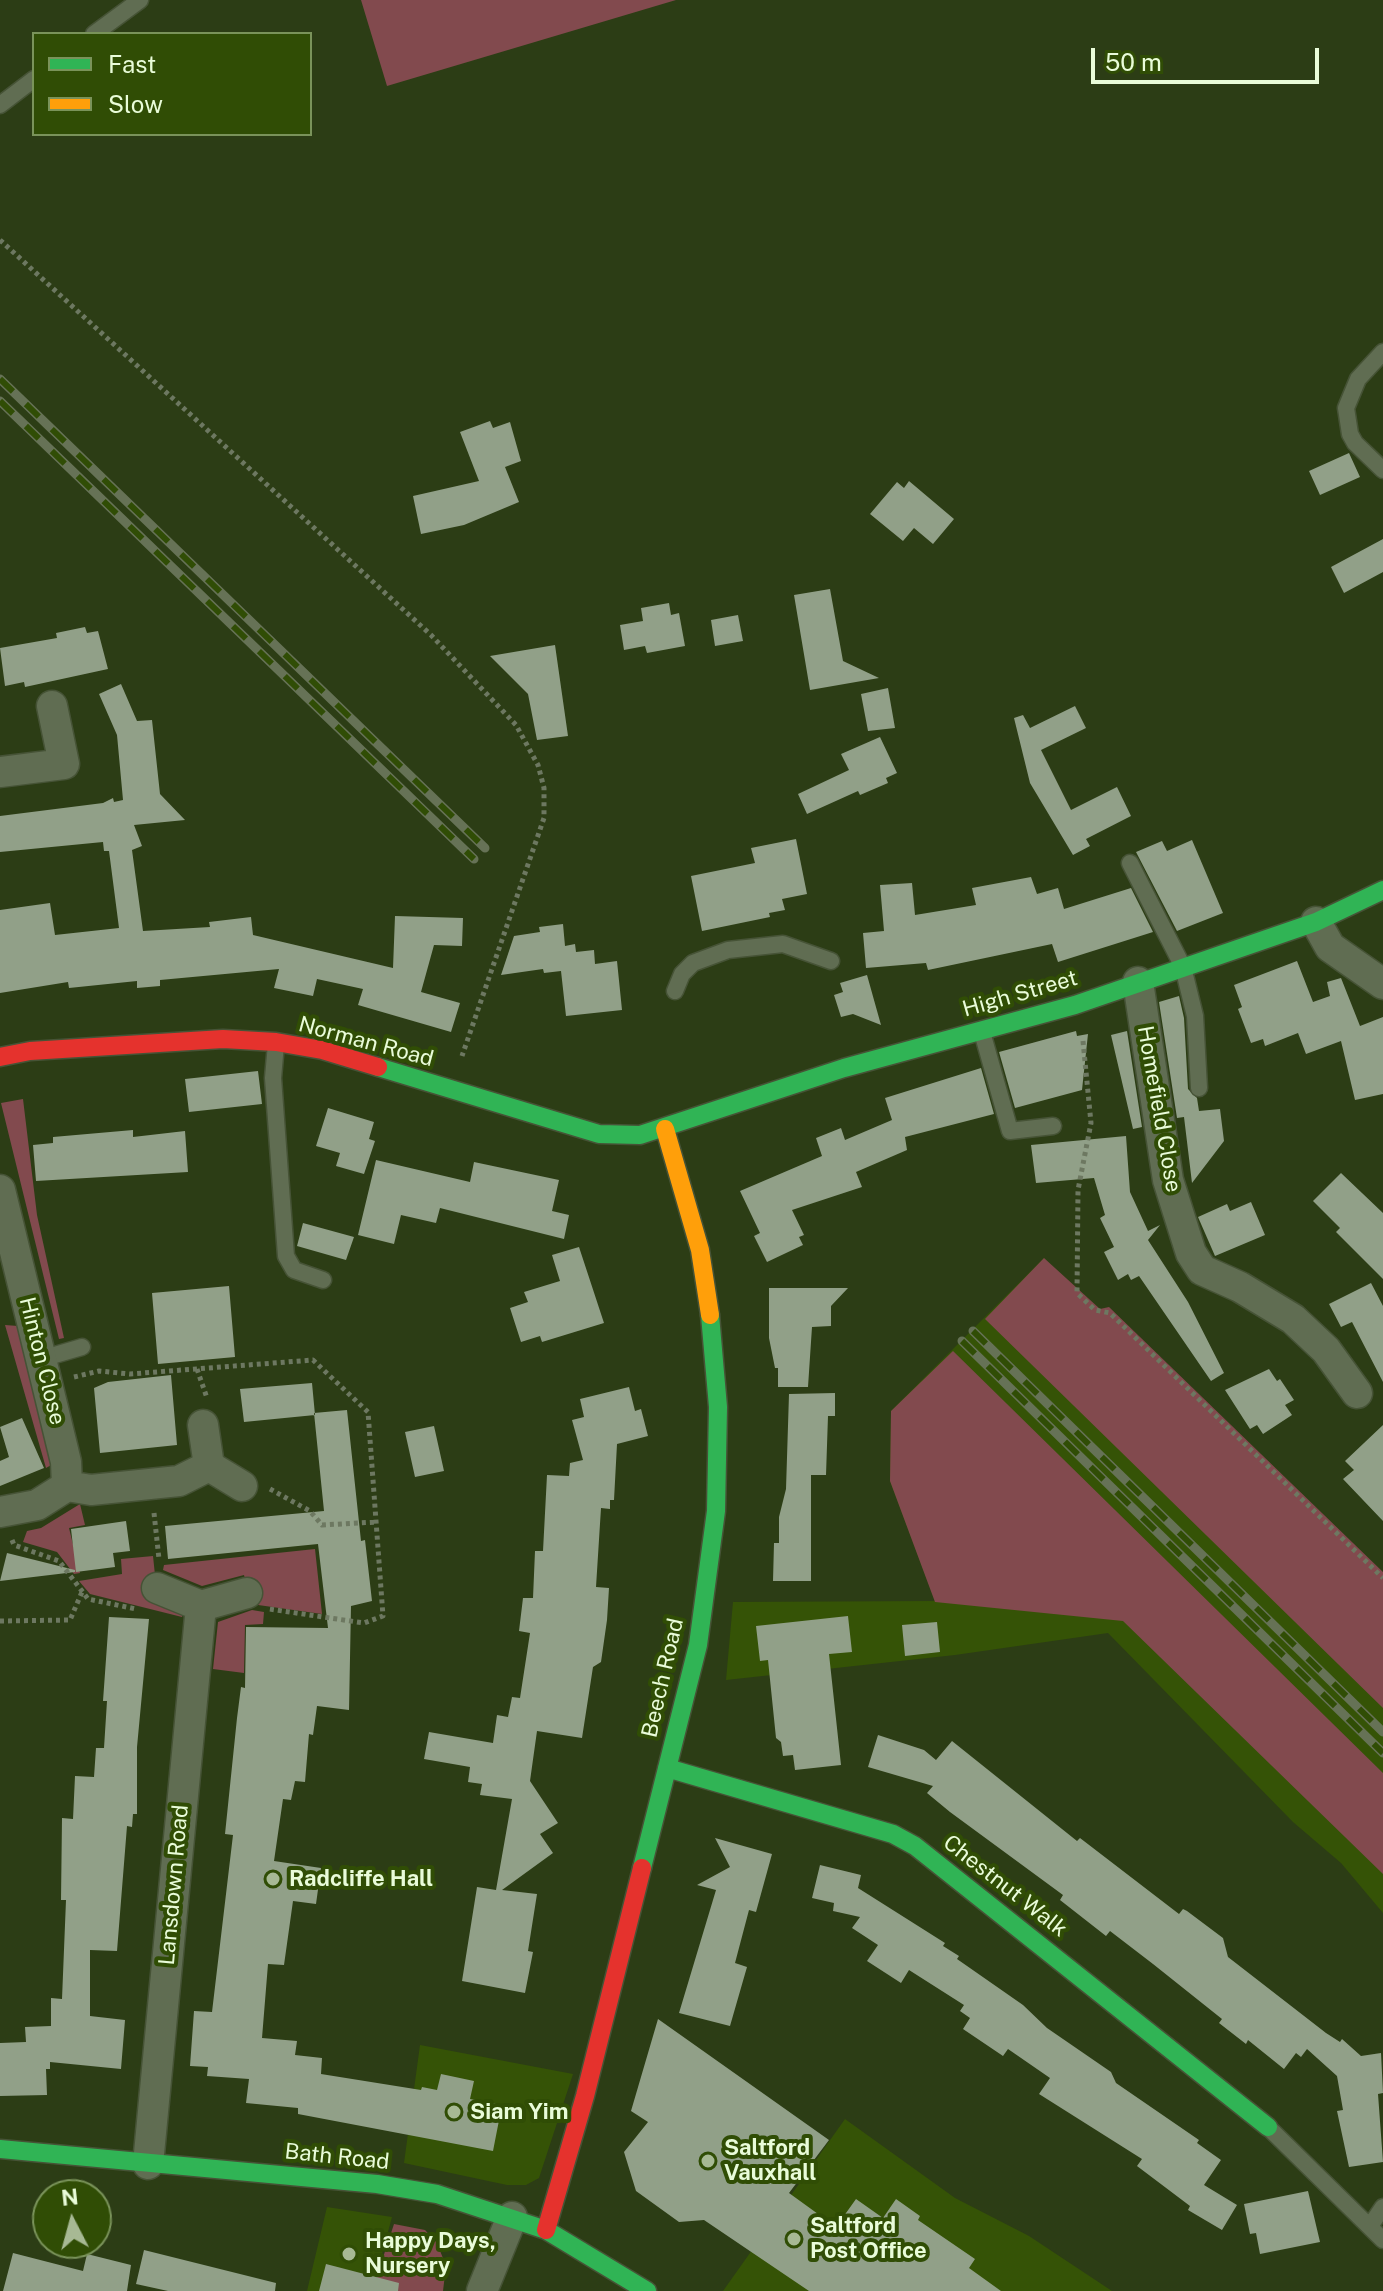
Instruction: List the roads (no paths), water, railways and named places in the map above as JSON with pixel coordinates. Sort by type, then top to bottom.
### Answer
[{"type":"main road","name":"High Street","points":[[665,1129],[844,1068],[1075,1005],[1316,922],[1383,890]]},
{"type":"main road","name":"Norman Road","points":[[0,1057],[30,1051],[165,1042],[223,1039],[276,1042],[322,1050],[599,1134],[640,1135],[665,1129]]},
{"type":"main road","name":"Beech Road","points":[[546,2230],[585,2096],[698,1645],[716,1511],[718,1407],[700,1250],[665,1129]]},
{"type":"main road","name":"Chestnut Walk","points":[[667,1768],[893,1834],[915,1846],[1268,2127]]},
{"type":"main road","name":"Bath Road","points":[[0,2149],[377,2184],[437,2194],[546,2230],[647,2291]]},
{"type":"street","points":[[0,772],[64,764],[52,706]]},
{"type":"street","points":[[1316,922],[1330,947],[1383,984]]},
{"type":"street","name":"Homefield Close","points":[[1138,982],[1168,1180],[1191,1253],[1202,1270],[1240,1287],[1293,1319],[1326,1350],[1357,1393]]},
{"type":"street","name":"Hinton Close","points":[[0,1190],[66,1462],[67,1486]]},
{"type":"street","points":[[203,1425],[209,1466]]},
{"type":"street","points":[[2,1512],[37,1505],[67,1486],[91,1490],[179,1481],[209,1466]]},
{"type":"street","points":[[209,1466],[242,1486]]},
{"type":"street","points":[[150,1600],[201,1606],[247,1593]]},
{"type":"street","name":"Lansdown Road","points":[[148,2164],[201,1606]]},
{"type":"street","points":[[482,2291],[512,2217]]},
{"type":"lane","points":[[97,32],[140,0]]},
{"type":"lane","points":[[0,105],[32,81]]},
{"type":"lane","points":[[1383,352],[1358,379],[1346,408],[1350,434],[1355,443],[1383,470]]},
{"type":"lane","points":[[1130,863],[1183,967],[1195,1016],[1199,1088]]},
{"type":"lane","points":[[675,991],[682,974],[693,963],[728,950],[783,944],[831,961]]},
{"type":"lane","points":[[981,1031],[1010,1131],[1053,1126]]},
{"type":"lane","points":[[276,1042],[273,1078],[286,1256],[294,1270],[323,1280]]},
{"type":"lane","points":[[41,1359],[82,1347]]},
{"type":"lane","points":[[1268,2127],[1383,2240]]},
{"type":"lane","points":[[1370,2226],[1383,2207]]},
{"type":"railway","points":[[0,379],[485,848]]},
{"type":"railway","points":[[0,401],[474,859]]},
{"type":"railway","points":[[973,1331],[1383,1732]]},
{"type":"railway","points":[[962,1341],[1383,1753]]},
{"type":"place","name":"Radcliffe Hall","points":[[273,1879]]},
{"type":"place","name":"Siam Yim","points":[[454,2112]]},
{"type":"place","name":"Saltford Vauxhall","points":[[708,2161]]},
{"type":"place","name":"Saltford Post Office","points":[[794,2239]]},
{"type":"place","name":"Happy Days, Nursery","points":[[349,2254]]}]
